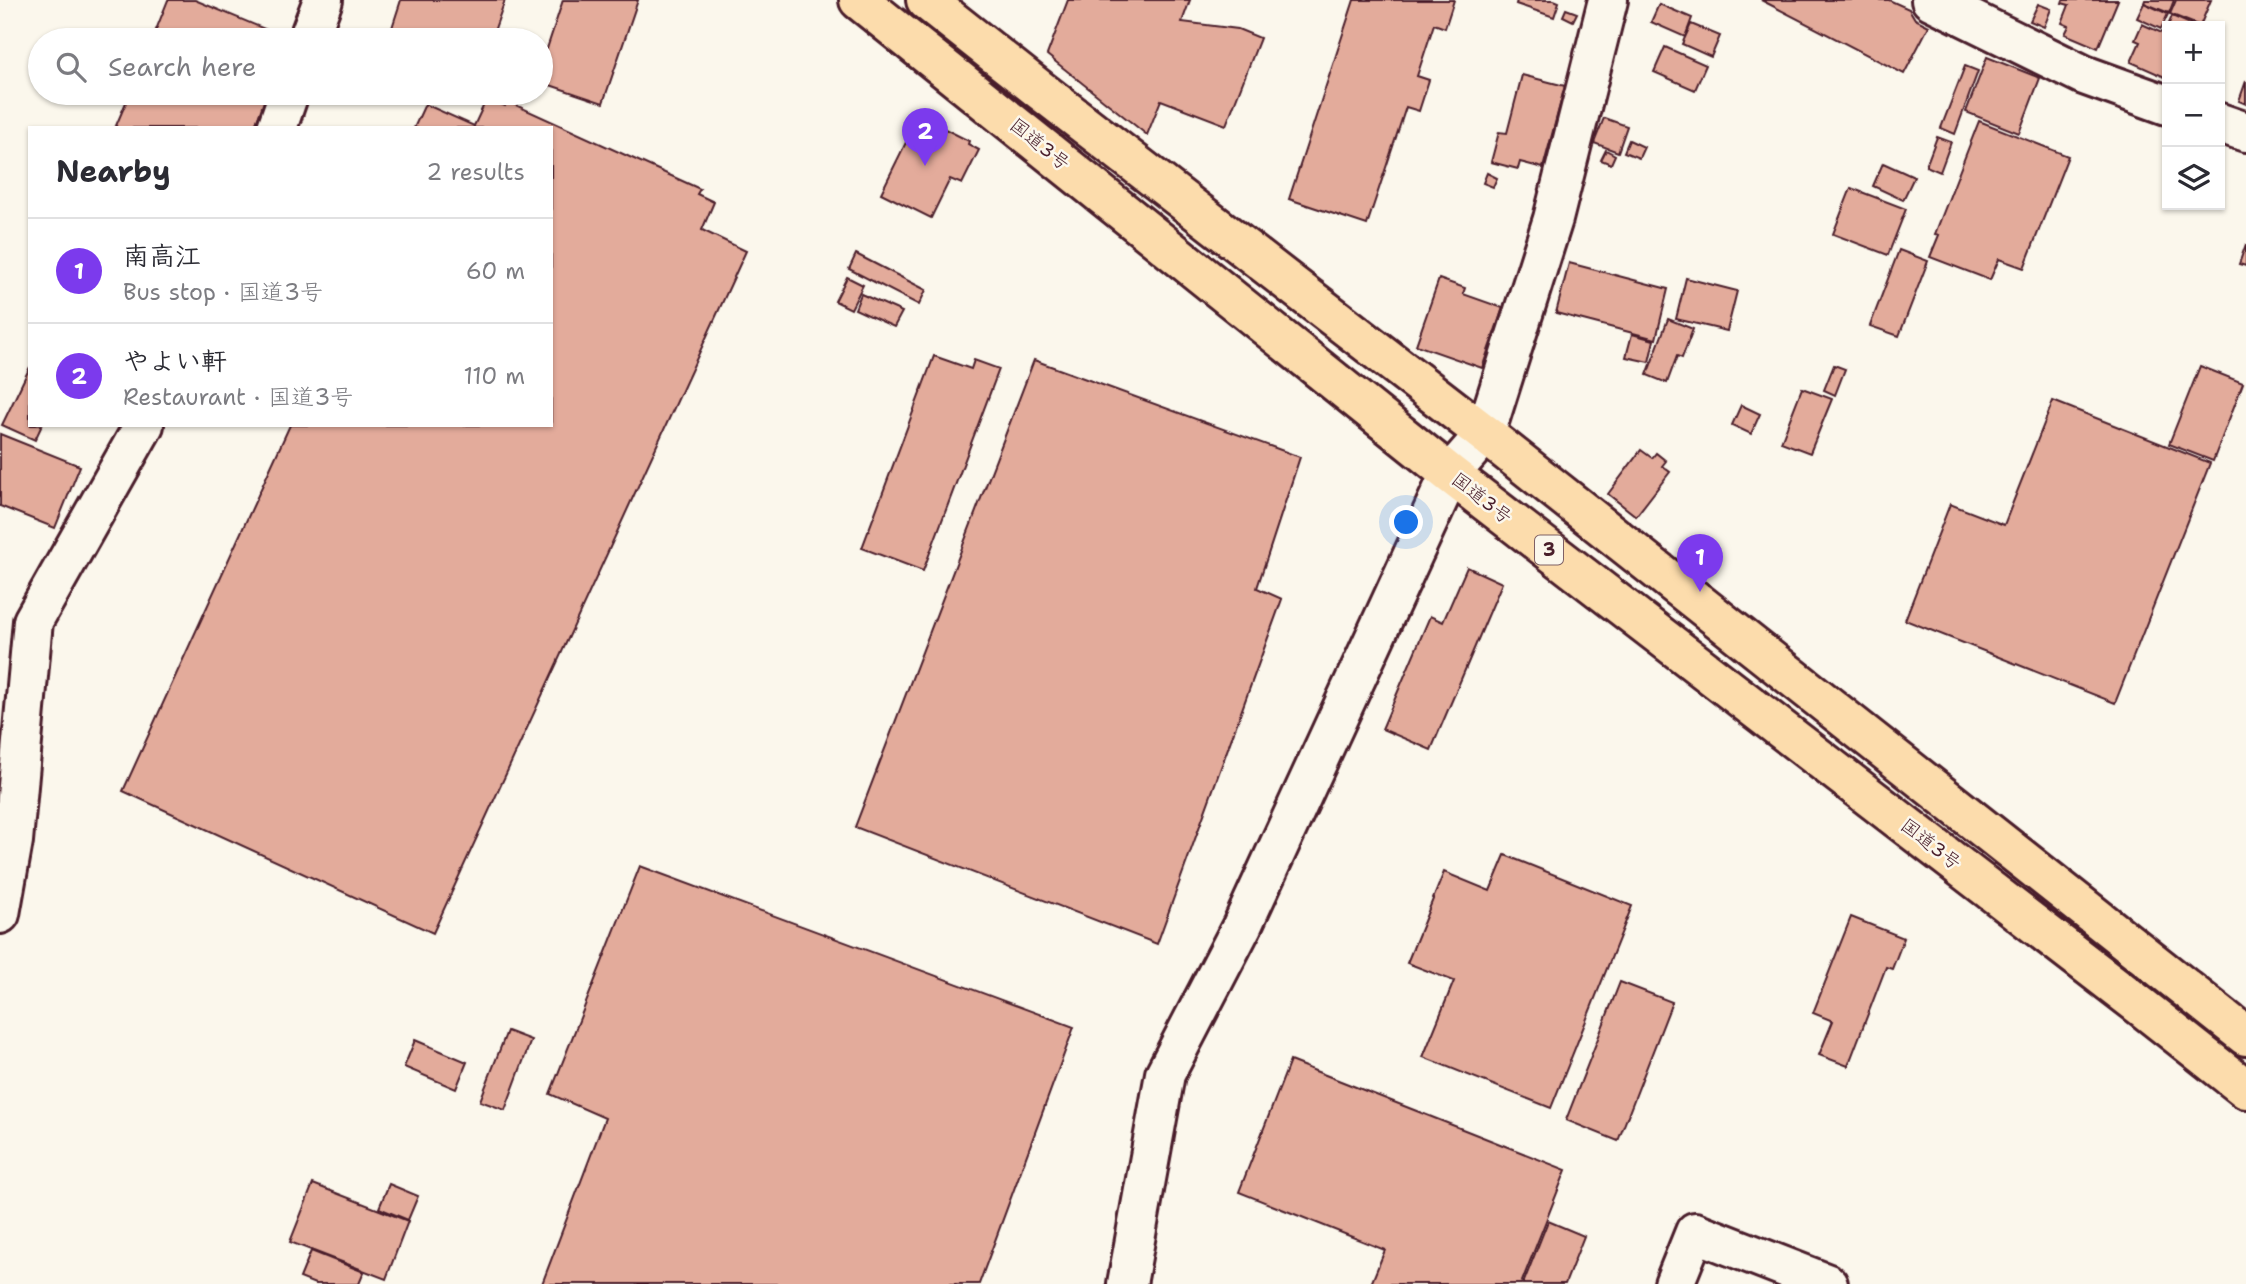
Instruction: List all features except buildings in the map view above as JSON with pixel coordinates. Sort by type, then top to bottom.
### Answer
[{"type":"highway","name":"国道3号","points":[[859,0],[1450,474],[2246,1089]]},
{"type":"highway","points":[[926,0],[1485,434],[2246,1036]]},
{"type":"street","points":[[312,28],[323,0]]},
{"type":"street","points":[[1127,1284],[1165,1074],[1242,926],[1450,474],[1485,434],[1553,219],[1608,0]]},
{"type":"street","points":[[1931,0],[2084,75],[2162,103]]},
{"type":"street","points":[[278,126],[285,105]]},
{"type":"street","points":[[2225,125],[2246,132]]},
{"type":"street","points":[[0,914],[13,841],[33,621],[143,427]]},
{"type":"street","points":[[1674,1284],[1695,1233],[1828,1284]]},
{"type":"place","name":"やよい軒","points":[[925,166]]},
{"type":"place","name":"南高江","points":[[1700,592]]}]
